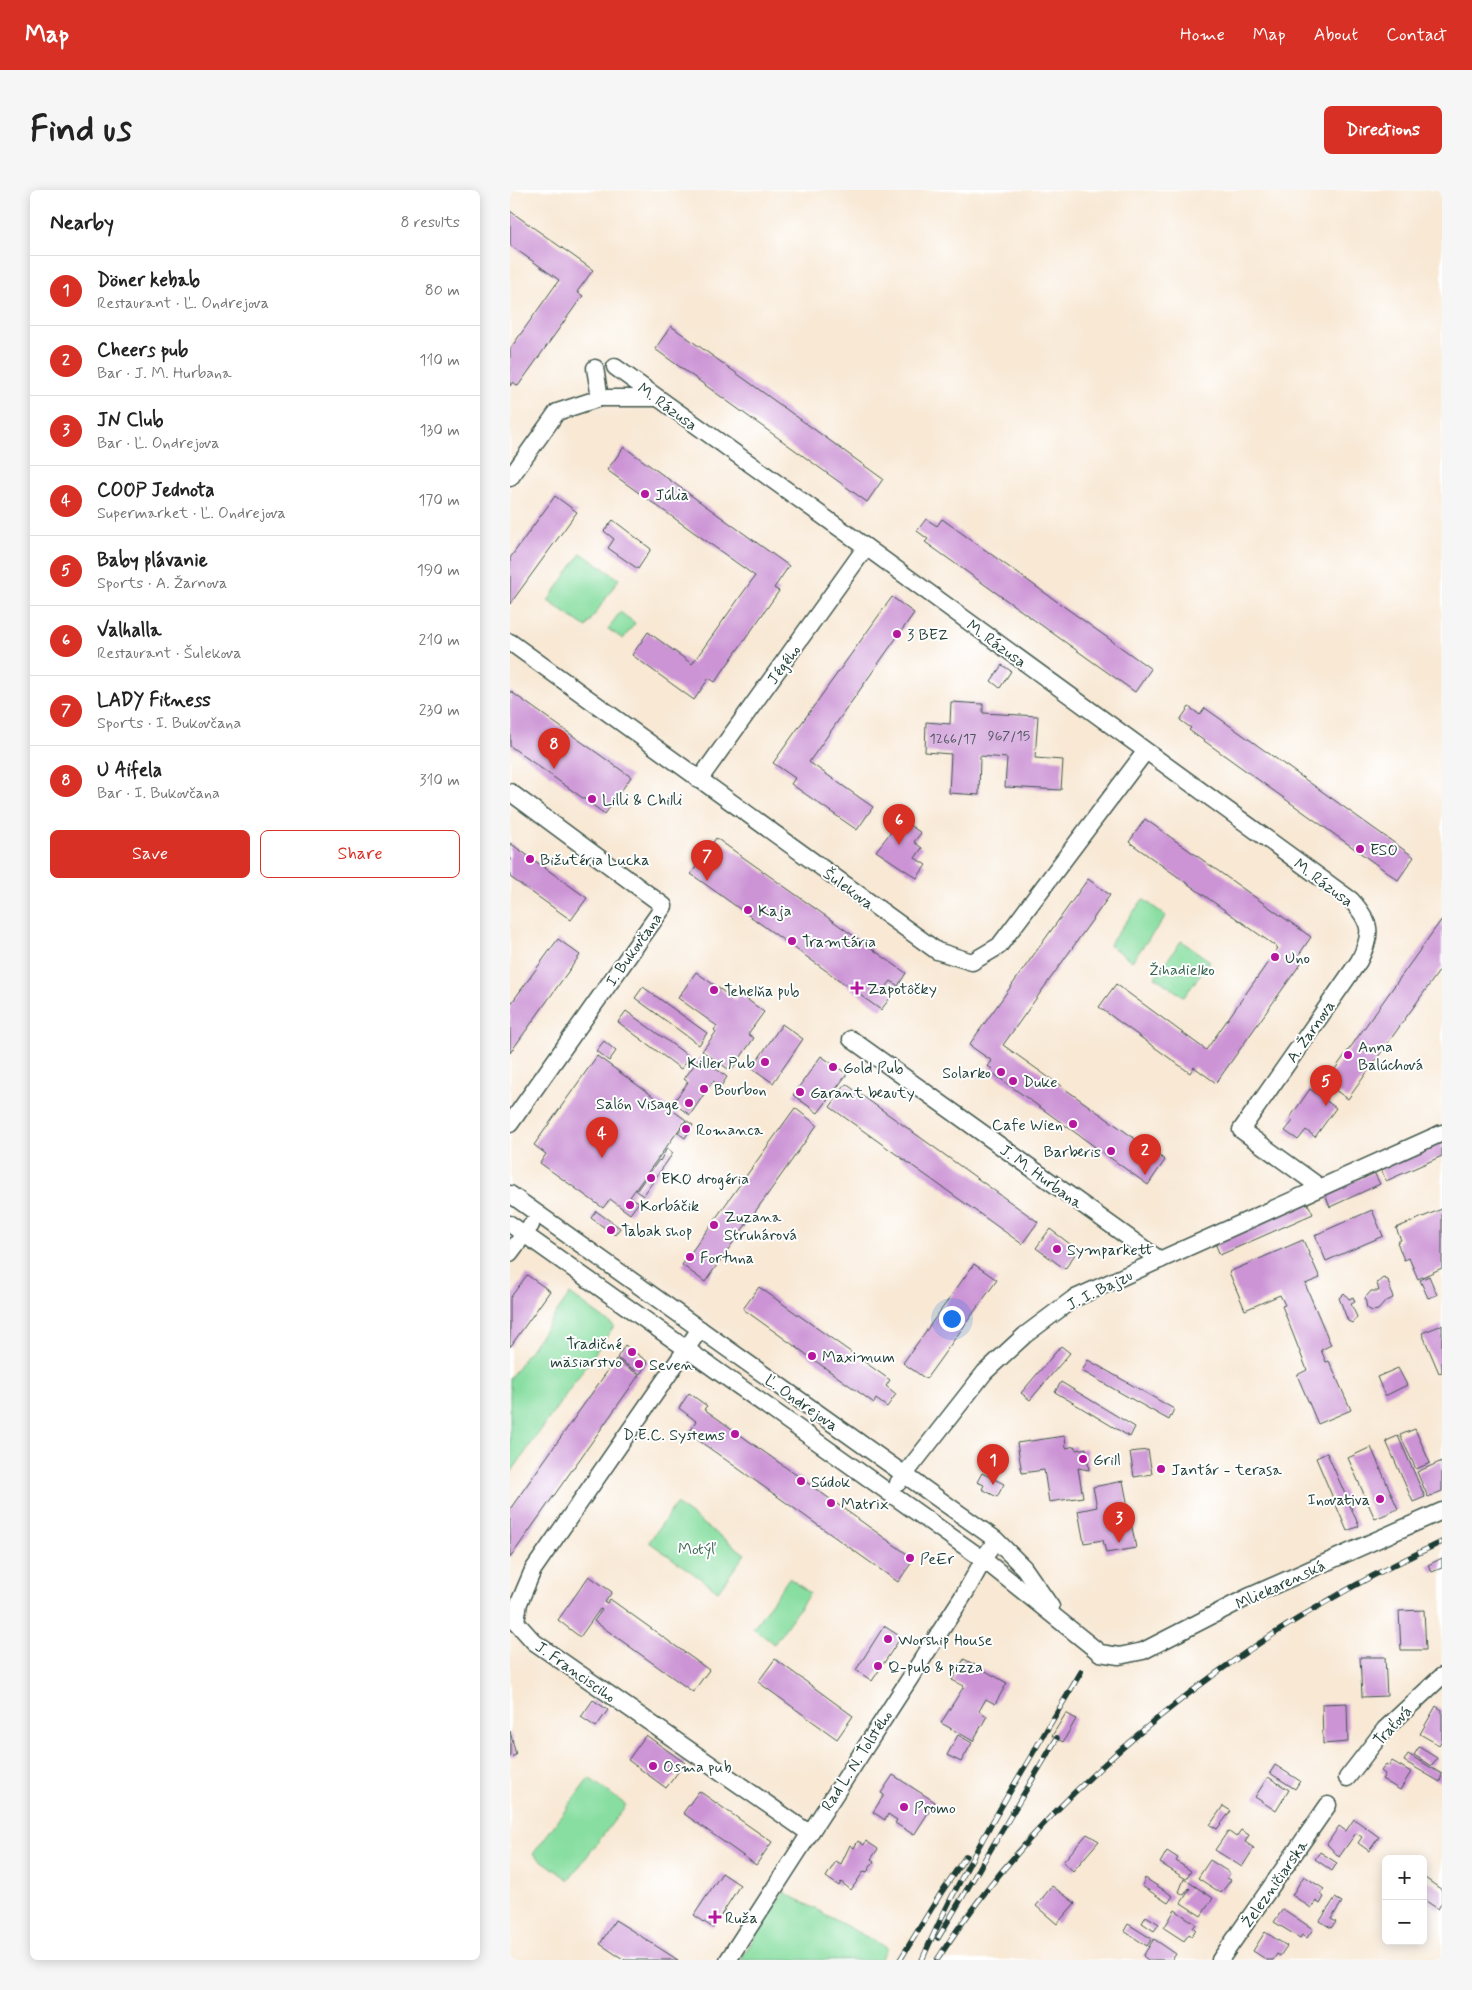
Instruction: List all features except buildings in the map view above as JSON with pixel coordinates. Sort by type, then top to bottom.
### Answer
[{"type":"street","name":"M. Rázusa","points":[[615,367],[1351,900],[1364,914],[1368,928]]},
{"type":"street","points":[[595,368],[600,398]]},
{"type":"street","points":[[510,478],[557,412],[600,398],[657,398]]},
{"type":"street","name":"Jégého","points":[[699,780],[866,547]]},
{"type":"street","name":"Šulekova","points":[[510,642],[938,951],[972,962],[999,946],[1145,752]]},
{"type":"street","name":"I. Bukovčana","points":[[510,792],[664,906],[510,1124]]},
{"type":"street","name":"A. Žarnova","points":[[1320,1187],[1241,1130],[1359,961],[1367,945],[1368,928]]},
{"type":"street","name":"J. M. Hurbana","points":[[851,1040],[1160,1260]]},
{"type":"street","name":"J. I. Bajzu","points":[[905,1475],[985,1372],[1025,1335],[1073,1299],[1442,1133]]},
{"type":"street","name":"Ľ. Ondrejova","points":[[510,1194],[995,1539],[1024,1568],[1065,1627]]},
{"type":"street","points":[[510,1253],[539,1214]]},
{"type":"street","name":"Ľ. Ondrejova","points":[[510,1224],[984,1560],[1065,1627],[1100,1653],[1119,1656]]},
{"type":"street","points":[[686,1349],[700,1329]]},
{"type":"street","name":"J. Francisciho","points":[[686,1349],[532,1570],[518,1603],[516,1622],[534,1642],[809,1833]]},
{"type":"street","points":[[891,1493],[905,1475]]},
{"type":"street","name":"Mliekarenská","points":[[1119,1656],[1143,1651],[1248,1597],[1442,1511]]},
{"type":"street","points":[[984,1560],[995,1539]]},
{"type":"street","name":"Rad L. N. Tolstého","points":[[728,1960],[984,1560]]},
{"type":"street","name":"Traťová","points":[[1347,1778],[1385,1729],[1442,1676]]},
{"type":"street","name":"Železničiarska","points":[[1220,1960],[1328,1805]]},
{"type":"green space","points":[[581,553],[619,579],[586,627],[548,601]]},
{"type":"green space","points":[[620,612],[635,623],[623,639],[608,629]]},
{"type":"green space","points":[[1143,899],[1166,916],[1132,961],[1109,945]]},
{"type":"green space","name":"Žihadielko","points":[[1181,941],[1210,961],[1184,997],[1155,977]]},
{"type":"green space","points":[[570,1294],[614,1326],[510,1474],[510,1378]]},
{"type":"green space","name":"Motýľ","points":[[676,1504],[745,1554],[718,1591],[649,1542]]},
{"type":"green space","points":[[789,1578],[810,1593],[774,1644],[753,1628]]},
{"type":"green space","points":[[589,1778],[626,1805],[569,1880],[533,1854]]},
{"type":"green space","points":[[784,1892],[887,1948],[880,1960],[740,1960]]},
{"type":"railway","points":[[937,1960],[984,1894],[1038,1831],[1097,1771],[1160,1716],[1228,1665],[1298,1619],[1369,1578],[1442,1542]]},
{"type":"railway","points":[[922,1960],[939,1922],[977,1849],[1081,1672]]},
{"type":"railway","points":[[938,1938],[1057,1738]]},
{"type":"railway","points":[[900,1960],[966,1856]]},
{"type":"place","name":"Júlia","points":[[645,494]]},
{"type":"place","name":"3 BEZ","points":[[897,634]]},
{"type":"place","name":"U Aifela","points":[[554,769]]},
{"type":"place","name":"Lilli & Chilli","points":[[592,799]]},
{"type":"place","name":"Valhalla","points":[[899,845]]},
{"type":"place","name":"ESO","points":[[1360,849]]},
{"type":"place","name":"Bižutéria Lucka","points":[[530,859]]},
{"type":"place","name":"LADY Fitness","points":[[707,881]]},
{"type":"place","name":"Kaja","points":[[748,910]]},
{"type":"place","name":"Tramtária","points":[[792,941]]},
{"type":"place","name":"Uno","points":[[1275,957]]},
{"type":"place","name":"Zapotôčky","points":[[857,988]]},
{"type":"place","name":"Tehelňa pub","points":[[714,990]]},
{"type":"place","name":"Anna Balúchová","points":[[1348,1055]]},
{"type":"place","name":"Killer Pub","points":[[765,1062]]},
{"type":"place","name":"Gold Pub","points":[[833,1067]]},
{"type":"place","name":"Solarko","points":[[1001,1072]]},
{"type":"place","name":"Duke","points":[[1013,1081]]},
{"type":"place","name":"Bourbon","points":[[704,1089]]},
{"type":"place","name":"Garant beauty","points":[[800,1092]]},
{"type":"place","name":"Salón Visage","points":[[689,1103]]},
{"type":"place","name":"Baby plávanie","points":[[1326,1106]]},
{"type":"place","name":"Cafe Wien","points":[[1073,1124]]},
{"type":"place","name":"Romanca","points":[[686,1129]]},
{"type":"place","name":"Barberis","points":[[1111,1151]]},
{"type":"place","name":"COOP Jednota","points":[[602,1158]]},
{"type":"place","name":"Cheers pub","points":[[1145,1175]]},
{"type":"place","name":"EKO drogéria","points":[[651,1178]]},
{"type":"place","name":"Korbáčik","points":[[630,1205]]},
{"type":"place","name":"Zuzana Struhárová","points":[[714,1225]]},
{"type":"place","name":"Tabak shop","points":[[611,1230]]},
{"type":"place","name":"Symparkett","points":[[1057,1249]]},
{"type":"place","name":"Fortuna","points":[[690,1257]]},
{"type":"place","name":"Tradičné mäsiarstvo","points":[[632,1352]]},
{"type":"place","name":"Maximum","points":[[812,1356]]},
{"type":"place","name":"Seven","points":[[639,1364]]},
{"type":"place","name":"D.E.C. Systems","points":[[735,1434]]},
{"type":"place","name":"Grill","points":[[1083,1459]]},
{"type":"place","name":"Jantár - terasa","points":[[1161,1469]]},
{"type":"place","name":"Súdok","points":[[801,1481]]},
{"type":"place","name":"Döner kebab","points":[[993,1485]]},
{"type":"place","name":"Inovativa","points":[[1380,1499]]},
{"type":"place","name":"Matrix","points":[[831,1503]]},
{"type":"place","name":"JN Club","points":[[1119,1543]]},
{"type":"place","name":"PeEr","points":[[910,1558]]},
{"type":"place","name":"Worship House","points":[[888,1639]]},
{"type":"place","name":"Q-pub & pizza","points":[[878,1666]]},
{"type":"place","name":"Osma pub","points":[[653,1766]]},
{"type":"place","name":"Promo","points":[[904,1807]]},
{"type":"place","name":"Ruža","points":[[715,1917]]}]
